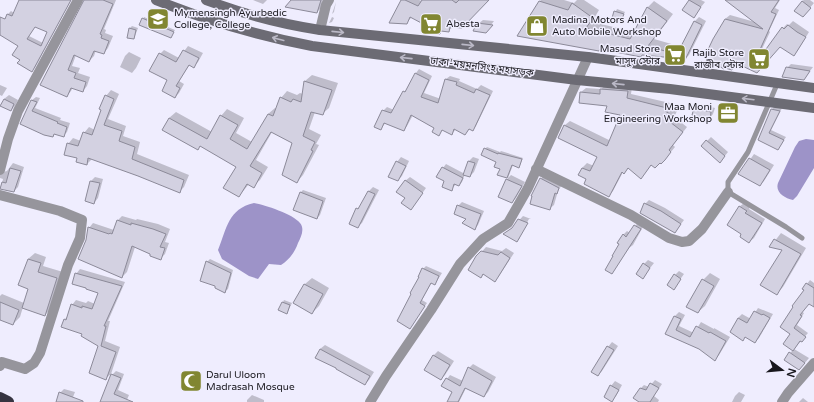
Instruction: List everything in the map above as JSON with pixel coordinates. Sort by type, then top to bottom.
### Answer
[{"type":"highway","points":[[0,398],[8,402]]},
{"type":"main road","name":"ঢাকা-ময়মনসিংহ মহাসড়ক","points":[[156,0],[224,24],[286,41],[372,54],[814,108]]},
{"type":"main road","name":"ঢাকা-ময়মনসিংহ মহাসড়ক","points":[[206,0],[247,14],[291,26],[588,56],[814,88]]},
{"type":"street","points":[[0,170],[8,139],[18,111],[78,0]]},
{"type":"street","points":[[320,30],[326,5],[329,0]]},
{"type":"street","points":[[370,402],[460,264],[482,239],[508,223],[528,188],[588,56]]},
{"type":"street","points":[[536,169],[631,215],[669,238],[682,242],[689,241],[702,229],[728,192]]},
{"type":"street","points":[[0,195],[60,211],[82,220],[80,238],[68,265],[40,353],[34,363],[25,369],[2,362],[0,366]]},
{"type":"street","points":[[782,402],[814,363]]},
{"type":"lane","points":[[778,82],[748,152],[728,182],[728,192],[802,238]]},
{"type":"shaded area","points":[[806,139],[814,140],[814,168],[793,200],[786,198],[781,194],[777,186],[795,147],[799,141]]},
{"type":"shaded area","points":[[254,203],[272,208],[291,216],[300,223],[302,228],[297,246],[289,258],[281,265],[269,264],[258,279],[249,276],[222,259],[218,250],[230,220],[239,210]]},
{"type":"building","points":[[19,0],[71,0],[32,72],[17,63],[20,60],[12,55],[18,46],[0,35],[0,17],[5,19],[7,14],[12,16]],"holes":[[[35,27],[47,32],[41,46],[27,39]]]},
{"type":"building","points":[[84,0],[103,0],[113,4],[100,34],[102,35],[101,38],[109,41],[104,54],[94,51],[89,62],[74,55],[68,70],[76,73],[74,78],[86,82],[83,92],[71,88],[67,97],[40,85]]},
{"type":"building","points":[[291,0],[321,0],[317,13],[285,7]]},
{"type":"building","points":[[401,0],[405,0],[418,6],[422,0],[452,0],[456,3],[459,0],[489,0],[462,28],[450,27],[449,32],[441,31],[440,34],[426,31],[427,26],[410,17],[407,24],[389,23]]},
{"type":"building","points":[[689,0],[701,7],[694,18],[682,10]]},
{"type":"building","points":[[725,0],[779,0],[771,12],[776,14],[758,54],[761,56],[782,27],[784,29],[788,25],[806,37],[794,56],[780,47],[757,73],[736,63],[732,70],[724,69],[704,58],[725,19],[763,29]]},
{"type":"building","points":[[539,1],[568,10],[572,3],[593,18],[586,28],[630,39],[647,7],[667,21],[648,46],[675,54],[674,58],[642,55],[641,57],[517,36]]},
{"type":"building","points":[[802,1],[811,8],[803,17],[794,11]]},
{"type":"building","points":[[614,11],[624,14],[621,21],[612,18]]},
{"type":"building","points":[[142,18],[174,32],[171,38],[139,25]]},
{"type":"building","points":[[694,21],[702,25],[685,60],[676,56]]},
{"type":"building","points":[[477,23],[493,25],[486,33],[473,31]]},
{"type":"building","points":[[129,28],[136,30],[134,39],[127,38]]},
{"type":"building","points":[[183,50],[199,58],[194,68],[189,65],[176,86],[180,88],[175,98],[162,91],[167,80],[149,71],[159,53],[176,62]]},
{"type":"building","points":[[786,67],[810,71],[804,80],[782,77]]},
{"type":"building","points":[[415,73],[429,80],[421,97],[438,103],[445,79],[457,82],[456,85],[474,93],[476,89],[490,95],[473,131],[469,129],[465,135],[454,129],[452,135],[442,130],[439,136],[432,132],[434,128],[411,115],[404,131],[384,123],[381,130],[374,127],[382,110],[391,113],[403,91],[405,92]]},
{"type":"building","points":[[304,81],[332,90],[323,115],[311,112],[303,136],[315,142],[311,150],[313,151],[297,183],[282,175],[292,143],[271,132],[250,166],[262,173],[254,188],[247,184],[239,197],[223,188],[236,167],[200,146],[198,150],[162,130],[169,118],[207,139],[220,115],[238,125],[230,139],[247,149],[268,114],[273,116],[280,97],[291,102],[293,99],[301,102]]},
{"type":"building","points":[[600,89],[628,91],[627,98],[667,108],[665,111],[673,116],[670,122],[683,132],[669,150],[671,152],[665,160],[655,168],[651,165],[641,179],[628,168],[624,174],[622,172],[609,197],[584,184],[586,179],[578,175],[582,168],[590,171],[597,157],[558,138],[564,125],[607,146],[620,115],[605,112],[607,106],[579,103],[580,92],[600,94]]},
{"type":"building","points":[[105,95],[114,99],[104,125],[122,131],[119,141],[135,147],[132,159],[184,180],[180,193],[88,158],[87,165],[76,162],[77,158],[64,155],[67,143],[78,146],[83,132],[92,135],[101,110],[99,109]]},
{"type":"building","points":[[4,99],[14,104],[11,111],[0,106]]},
{"type":"building","points":[[31,100],[37,102],[32,111],[67,127],[64,137],[54,134],[53,137],[44,135],[20,124]]},
{"type":"building","points":[[694,108],[711,112],[710,120],[692,115]]},
{"type":"building","points":[[771,109],[780,111],[769,133],[784,140],[778,150],[758,140]]},
{"type":"building","points":[[706,140],[725,156],[720,163],[701,146]]},
{"type":"building","points":[[484,148],[498,154],[522,159],[519,168],[512,165],[507,178],[497,175],[500,169],[494,167],[496,162],[481,155]]},
{"type":"building","points":[[749,158],[770,170],[760,186],[738,174]]},
{"type":"building","points":[[396,161],[406,166],[398,181],[388,177]]},
{"type":"building","points":[[468,161],[475,163],[470,177],[463,175]]},
{"type":"building","points":[[442,167],[463,178],[459,186],[454,184],[452,191],[442,187],[444,181],[436,177]]},
{"type":"building","points":[[10,168],[21,171],[14,192],[0,189],[2,182],[6,183]]},
{"type":"building","points":[[540,178],[559,188],[557,194],[555,193],[550,210],[530,204],[531,196]]},
{"type":"building","points":[[506,179],[522,186],[512,203],[498,197]]},
{"type":"building","points":[[405,180],[423,193],[411,210],[401,203],[405,198],[396,192]]},
{"type":"building","points":[[90,181],[100,183],[94,204],[85,201]]},
{"type":"building","points":[[368,191],[375,194],[358,228],[349,224],[356,208],[358,209]]},
{"type":"building","points":[[300,192],[323,201],[317,219],[293,210]]},
{"type":"building","points":[[644,203],[661,211],[681,224],[675,233],[640,213]]},
{"type":"building","points":[[457,205],[481,214],[475,230],[462,223],[466,219],[454,214]]},
{"type":"building","points":[[739,206],[747,211],[745,213],[762,223],[749,243],[740,237],[741,234],[727,225]]},
{"type":"building","points":[[518,219],[528,223],[517,242],[503,234],[512,228]]},
{"type":"building","points":[[117,220],[131,225],[131,223],[153,229],[166,234],[160,247],[165,248],[161,260],[132,246],[122,278],[78,259],[86,240],[88,227],[112,234]]},
{"type":"building","points":[[634,225],[641,229],[612,274],[605,270],[619,244],[617,243],[623,234],[626,237]]},
{"type":"building","points":[[774,239],[801,254],[777,295],[760,285],[782,250],[769,247]]},
{"type":"building","points":[[481,251],[498,255],[501,252],[510,258],[495,282],[483,274],[481,278],[468,270],[476,256]]},
{"type":"building","points":[[28,259],[41,263],[38,272],[57,278],[45,316],[22,308],[28,289],[18,285]]},
{"type":"building","points":[[206,261],[231,273],[225,293],[215,288],[215,286],[200,281]]},
{"type":"building","points":[[643,263],[650,268],[643,279],[636,274]]},
{"type":"building","points":[[422,268],[439,276],[435,285],[431,283],[420,303],[425,306],[410,329],[397,321]]},
{"type":"building","points":[[75,273],[122,286],[104,326],[106,326],[101,346],[116,352],[106,380],[89,373],[98,346],[81,336],[82,334],[61,327],[64,319],[66,320],[71,304],[82,308],[82,306],[92,309],[98,293],[72,284]]},
{"type":"building","points":[[674,274],[681,279],[674,290],[667,285]]},
{"type":"building","points":[[702,279],[714,286],[698,313],[686,307]]},
{"type":"building","points":[[806,283],[814,288],[814,307],[809,304],[800,315],[802,316],[794,328],[806,337],[802,342],[800,341],[793,351],[783,344],[790,334],[780,327],[793,307],[792,306],[804,290],[802,289]]},
{"type":"building","points":[[304,284],[323,294],[312,314],[293,303]]},
{"type":"building","points":[[0,302],[19,310],[13,325],[0,320]]},
{"type":"building","points":[[282,302],[290,305],[287,314],[278,310]]},
{"type":"building","points":[[754,311],[770,318],[755,343],[745,337],[743,341],[730,332],[738,318],[747,323]]},
{"type":"building","points":[[674,316],[681,319],[676,330],[690,337],[696,326],[726,341],[715,361],[699,349],[665,334]]},
{"type":"building","points":[[607,346],[614,350],[598,376],[591,372]]},
{"type":"building","points":[[320,349],[370,376],[365,385],[315,358]]},
{"type":"building","points":[[789,352],[805,363],[799,370],[784,360]]},
{"type":"building","points":[[433,355],[450,365],[441,380],[424,370]]},
{"type":"building","points":[[468,367],[492,381],[484,397],[465,388],[458,402],[447,402],[452,392],[441,386],[446,378],[460,386]]},
{"type":"building","points":[[111,374],[121,378],[114,394],[133,402],[100,402]]},
{"type":"building","points":[[650,383],[659,388],[650,402],[639,402],[633,398],[640,388],[646,390]]},
{"type":"building","points":[[610,385],[619,390],[612,402],[604,397]]},
{"type":"building","points":[[59,392],[83,401],[83,402],[56,402]]},
{"type":"place","name":"Mymensingh Ayurbedic College, College","points":[[158,19]]},
{"type":"place","name":"Abesta","points":[[431,24]]},
{"type":"place","name":"Madina Motors And Auto Mobile Workshop","points":[[537,26]]},
{"type":"place","name":"Masud Store মাসুদ স্টোর","points":[[675,55]]},
{"type":"place","name":"Rajib Store রাজীব স্টোর","points":[[759,59]]},
{"type":"place","name":"Maa Moni Engineering Workshop","points":[[728,113]]},
{"type":"place","name":"Darul Uloom Madrasah Mosque","points":[[191,381]]}]
